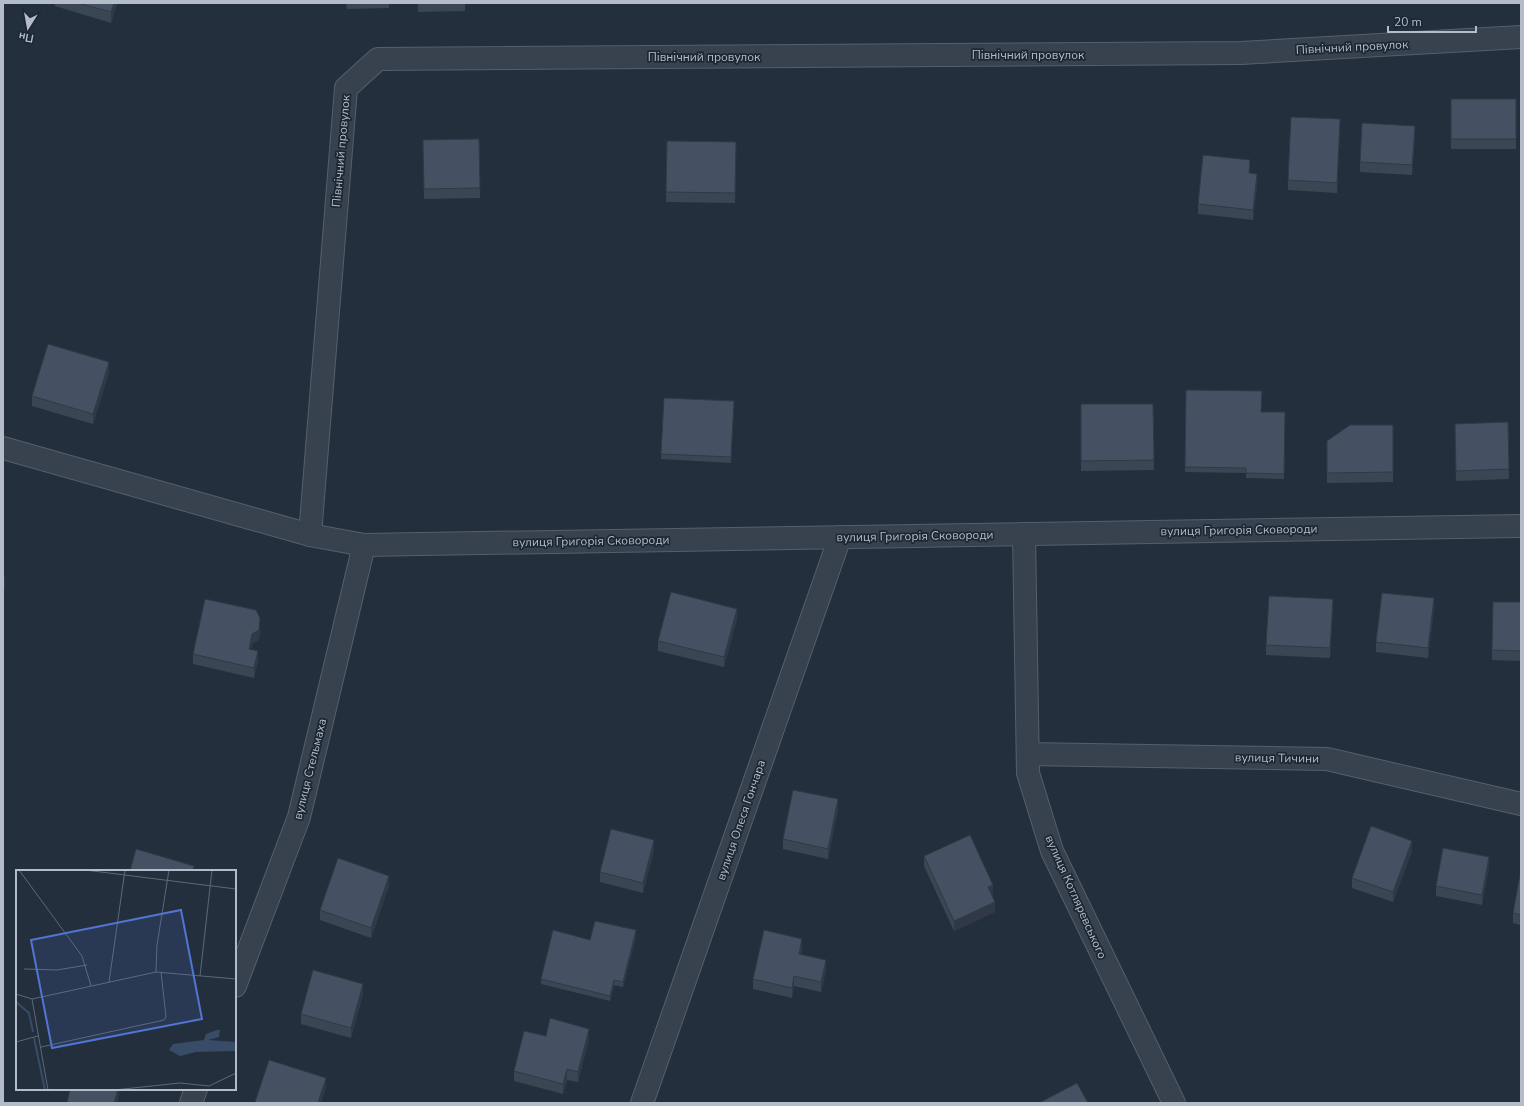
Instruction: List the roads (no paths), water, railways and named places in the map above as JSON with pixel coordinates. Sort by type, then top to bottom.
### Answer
[{"type":"street","name":"Північний провулок","points":[[310,535],[346,88],[378,59],[1241,53],[1521,37]]},
{"type":"street","name":"вулиця Григорія Сковороди","points":[[3,448],[310,535],[364,545],[1521,526]]},
{"type":"street","name":"вулиця Котляревського","points":[[1024,534],[1028,773],[1052,851],[1174,1103]]},
{"type":"street","name":"вулиця Олеся Гончара","points":[[642,1103],[840,537]]},
{"type":"street","name":"вулиця Стельмаха","points":[[236,983],[299,817],[364,545]]},
{"type":"street","name":"вулиця Тичини","points":[[1028,754],[1327,759],[1521,804]]},
{"type":"street","points":[[191,1103],[196,1090]]}]
